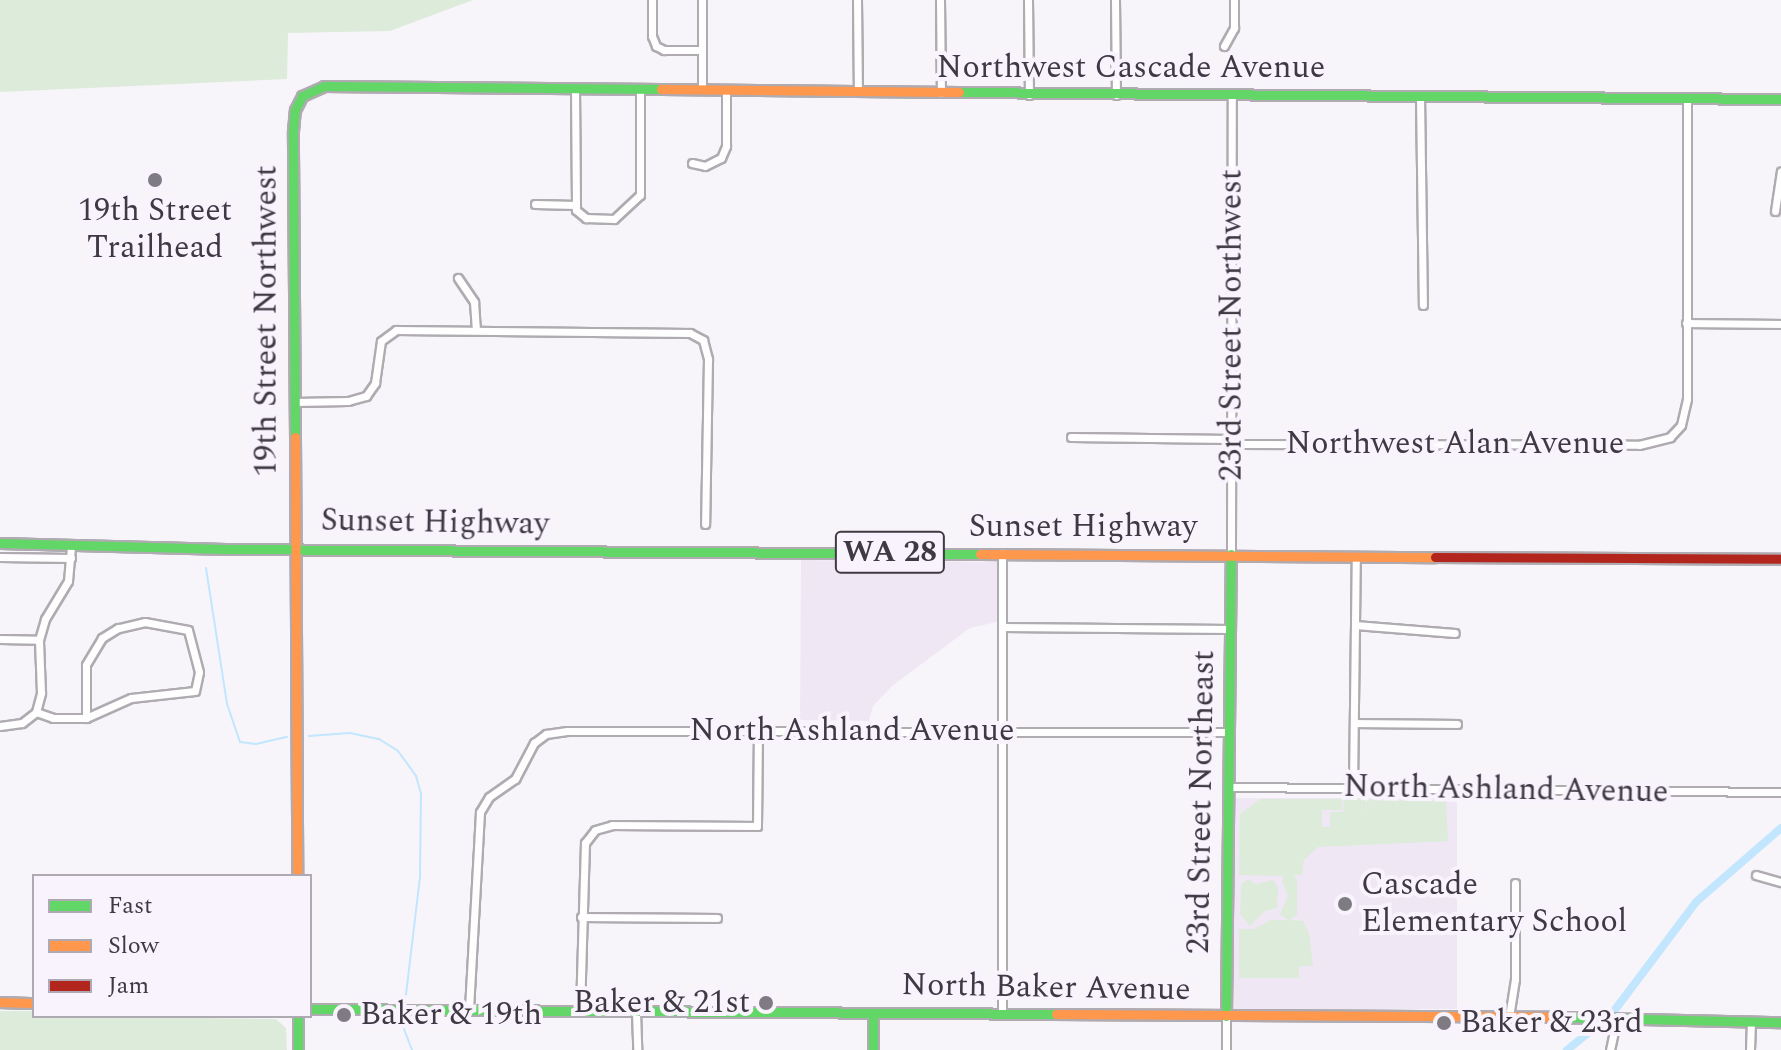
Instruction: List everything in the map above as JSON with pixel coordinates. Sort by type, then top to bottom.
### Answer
[{"type":"main road","name":"Northwest Cascade Avenue","points":[[302,96],[324,86],[1029,95],[1781,99]]},
{"type":"main road","name":"19th Street Northwest","points":[[297,874],[292,547],[295,402],[293,131],[295,110],[302,96]]},
{"type":"main road","name":"Sunset Highway","points":[[0,543],[226,549],[292,547],[1781,559]]},
{"type":"main road","name":"23rd Street Northeast","points":[[1226,1016],[1231,554]]},
{"type":"main road","points":[[0,1002],[32,1003]]},
{"type":"main road","name":"North Baker Avenue","points":[[312,1009],[1509,1017],[1781,1022]]},
{"type":"main road","points":[[873,1013],[873,1050]]},
{"type":"main road","points":[[298,1018],[298,1050]]},
{"type":"street","points":[[652,0],[652,36],[656,46],[664,50],[702,50]]},
{"type":"street","points":[[702,0],[702,90]]},
{"type":"street","points":[[857,0],[858,92]]},
{"type":"street","points":[[940,0],[941,93]]},
{"type":"street","points":[[1028,0],[1029,95]]},
{"type":"street","points":[[1115,0],[1116,95]]},
{"type":"street","points":[[1224,46],[1234,28],[1234,0]]},
{"type":"street","points":[[575,89],[576,210],[586,218],[614,219],[640,195],[640,89]]},
{"type":"street","points":[[692,163],[705,166],[721,158],[726,146],[726,90]]},
{"type":"street","name":"23rd Street Northwest","points":[[1231,554],[1232,96]]},
{"type":"street","points":[[1420,96],[1423,305]]},
{"type":"street","points":[[1687,98],[1686,323],[1781,324]]},
{"type":"street","points":[[1775,211],[1781,171]]},
{"type":"street","points":[[535,204],[576,205]]},
{"type":"street","points":[[458,278],[474,302],[476,330]]},
{"type":"street","name":"Northwest Alan Avenue","points":[[1071,437],[1639,445],[1661,441],[1676,431],[1686,409],[1686,323]]},
{"type":"street","points":[[295,402],[348,401],[366,396],[375,383],[381,341],[391,332],[674,331],[700,336],[707,352],[705,524]]},
{"type":"street","points":[[0,726],[22,723],[36,712],[41,693],[39,640],[45,619],[68,581],[71,545]]},
{"type":"street","points":[[1002,553],[1002,1013]]},
{"type":"street","points":[[1353,787],[1356,556]]},
{"type":"street","points":[[0,557],[71,558]]},
{"type":"street","points":[[36,712],[53,718],[86,718],[131,698],[195,691],[199,672],[188,630],[145,622],[118,628],[102,638],[86,665],[86,718]]},
{"type":"street","points":[[1355,625],[1455,633]]},
{"type":"street","points":[[1003,627],[1230,629]]},
{"type":"street","points":[[0,639],[39,640]]},
{"type":"street","points":[[1354,723],[1457,724]]},
{"type":"street","name":"North Ashland Avenue","points":[[469,1009],[478,824],[484,803],[515,779],[536,740],[555,731],[1229,732]]},
{"type":"street","points":[[580,1011],[585,843],[595,830],[612,825],[757,826],[758,731]]},
{"type":"street","name":"North Ashland Avenue","points":[[1230,787],[1781,792]]},
{"type":"street","points":[[1756,875],[1781,882]]},
{"type":"street","points":[[1509,1017],[1515,979],[1515,883]]},
{"type":"street","points":[[581,917],[717,918]]},
{"type":"street","points":[[636,1012],[637,1050]]},
{"type":"street","name":"23rd Street Northeast","points":[[1226,1016],[1226,1050]]},
{"type":"street","points":[[1610,1050],[1617,1018]]},
{"type":"street","points":[[1750,1050],[1751,1022]]},
{"type":"shaded area","points":[[801,560],[997,562],[997,622],[970,628],[892,686],[873,706],[869,721],[800,720]]},
{"type":"shaded area","name":"Cascade Elementary School","points":[[1234,798],[1457,798],[1457,1009],[1234,1009]]},
{"type":"green space","points":[[0,0],[473,0],[390,31],[288,33],[287,79],[0,92]]},
{"type":"green space","points":[[1344,798],[1366,798],[1367,815],[1367,799],[1446,800],[1448,841],[1318,847],[1304,860],[1302,875],[1294,875],[1297,880],[1297,915],[1290,920],[1303,921],[1309,933],[1313,966],[1299,966],[1299,978],[1239,978],[1239,929],[1254,929],[1271,920],[1288,920],[1280,914],[1288,896],[1282,881],[1283,876],[1291,876],[1239,875],[1240,814],[1260,799],[1342,799],[1342,810],[1322,810],[1322,827],[1330,827],[1330,812],[1343,812]]},
{"type":"green space","points":[[1248,879],[1256,884],[1273,880],[1278,888],[1277,908],[1265,911],[1250,926],[1240,914],[1241,885]]},
{"type":"green space","points":[[0,1011],[32,1011],[32,1018],[276,1019],[286,1028],[287,1050],[0,1050]]},
{"type":"waterway","points":[[206,568],[227,704],[240,742],[256,744],[287,737]]},
{"type":"waterway","points":[[309,736],[350,733],[379,739],[398,751],[416,776],[421,793],[420,877],[406,995]]},
{"type":"waterway","points":[[1614,1011],[1696,902],[1781,828]]},
{"type":"waterway","points":[[1567,1050],[1595,1027]]},
{"type":"waterway","points":[[404,1029],[412,1050]]},
{"type":"traffic: fast","points":[[295,437],[293,131],[295,110],[302,96],[324,86],[661,89]]},
{"type":"traffic: fast","points":[[959,92],[1781,99]]},
{"type":"traffic: fast","points":[[0,543],[226,549],[980,554]]},
{"type":"traffic: fast","points":[[1226,1016],[1231,554]]},
{"type":"traffic: fast","points":[[312,1009],[1056,1014]]},
{"type":"traffic: fast","points":[[873,1013],[873,1050]]},
{"type":"traffic: fast","points":[[1555,1017],[1781,1022]]},
{"type":"traffic: fast","points":[[298,1018],[298,1050]]},
{"type":"traffic: slow","points":[[661,89],[959,92]]},
{"type":"traffic: slow","points":[[295,437],[297,874]]},
{"type":"traffic: slow","points":[[980,554],[1435,557]]},
{"type":"traffic: slow","points":[[0,1002],[32,1003]]},
{"type":"traffic: slow","points":[[1056,1014],[1555,1017]]},
{"type":"traffic: jam","points":[[1435,557],[1781,559]]},
{"type":"place","name":"19th Street Trailhead","points":[[155,180]]},
{"type":"place","name":"Cascade Elementary School","points":[[1345,904]]},
{"type":"place","name":"Baker & 21st","points":[[766,1003]]},
{"type":"place","name":"Baker & 19th","points":[[344,1015]]},
{"type":"place","name":"Baker & 23rd","points":[[1444,1023]]}]
